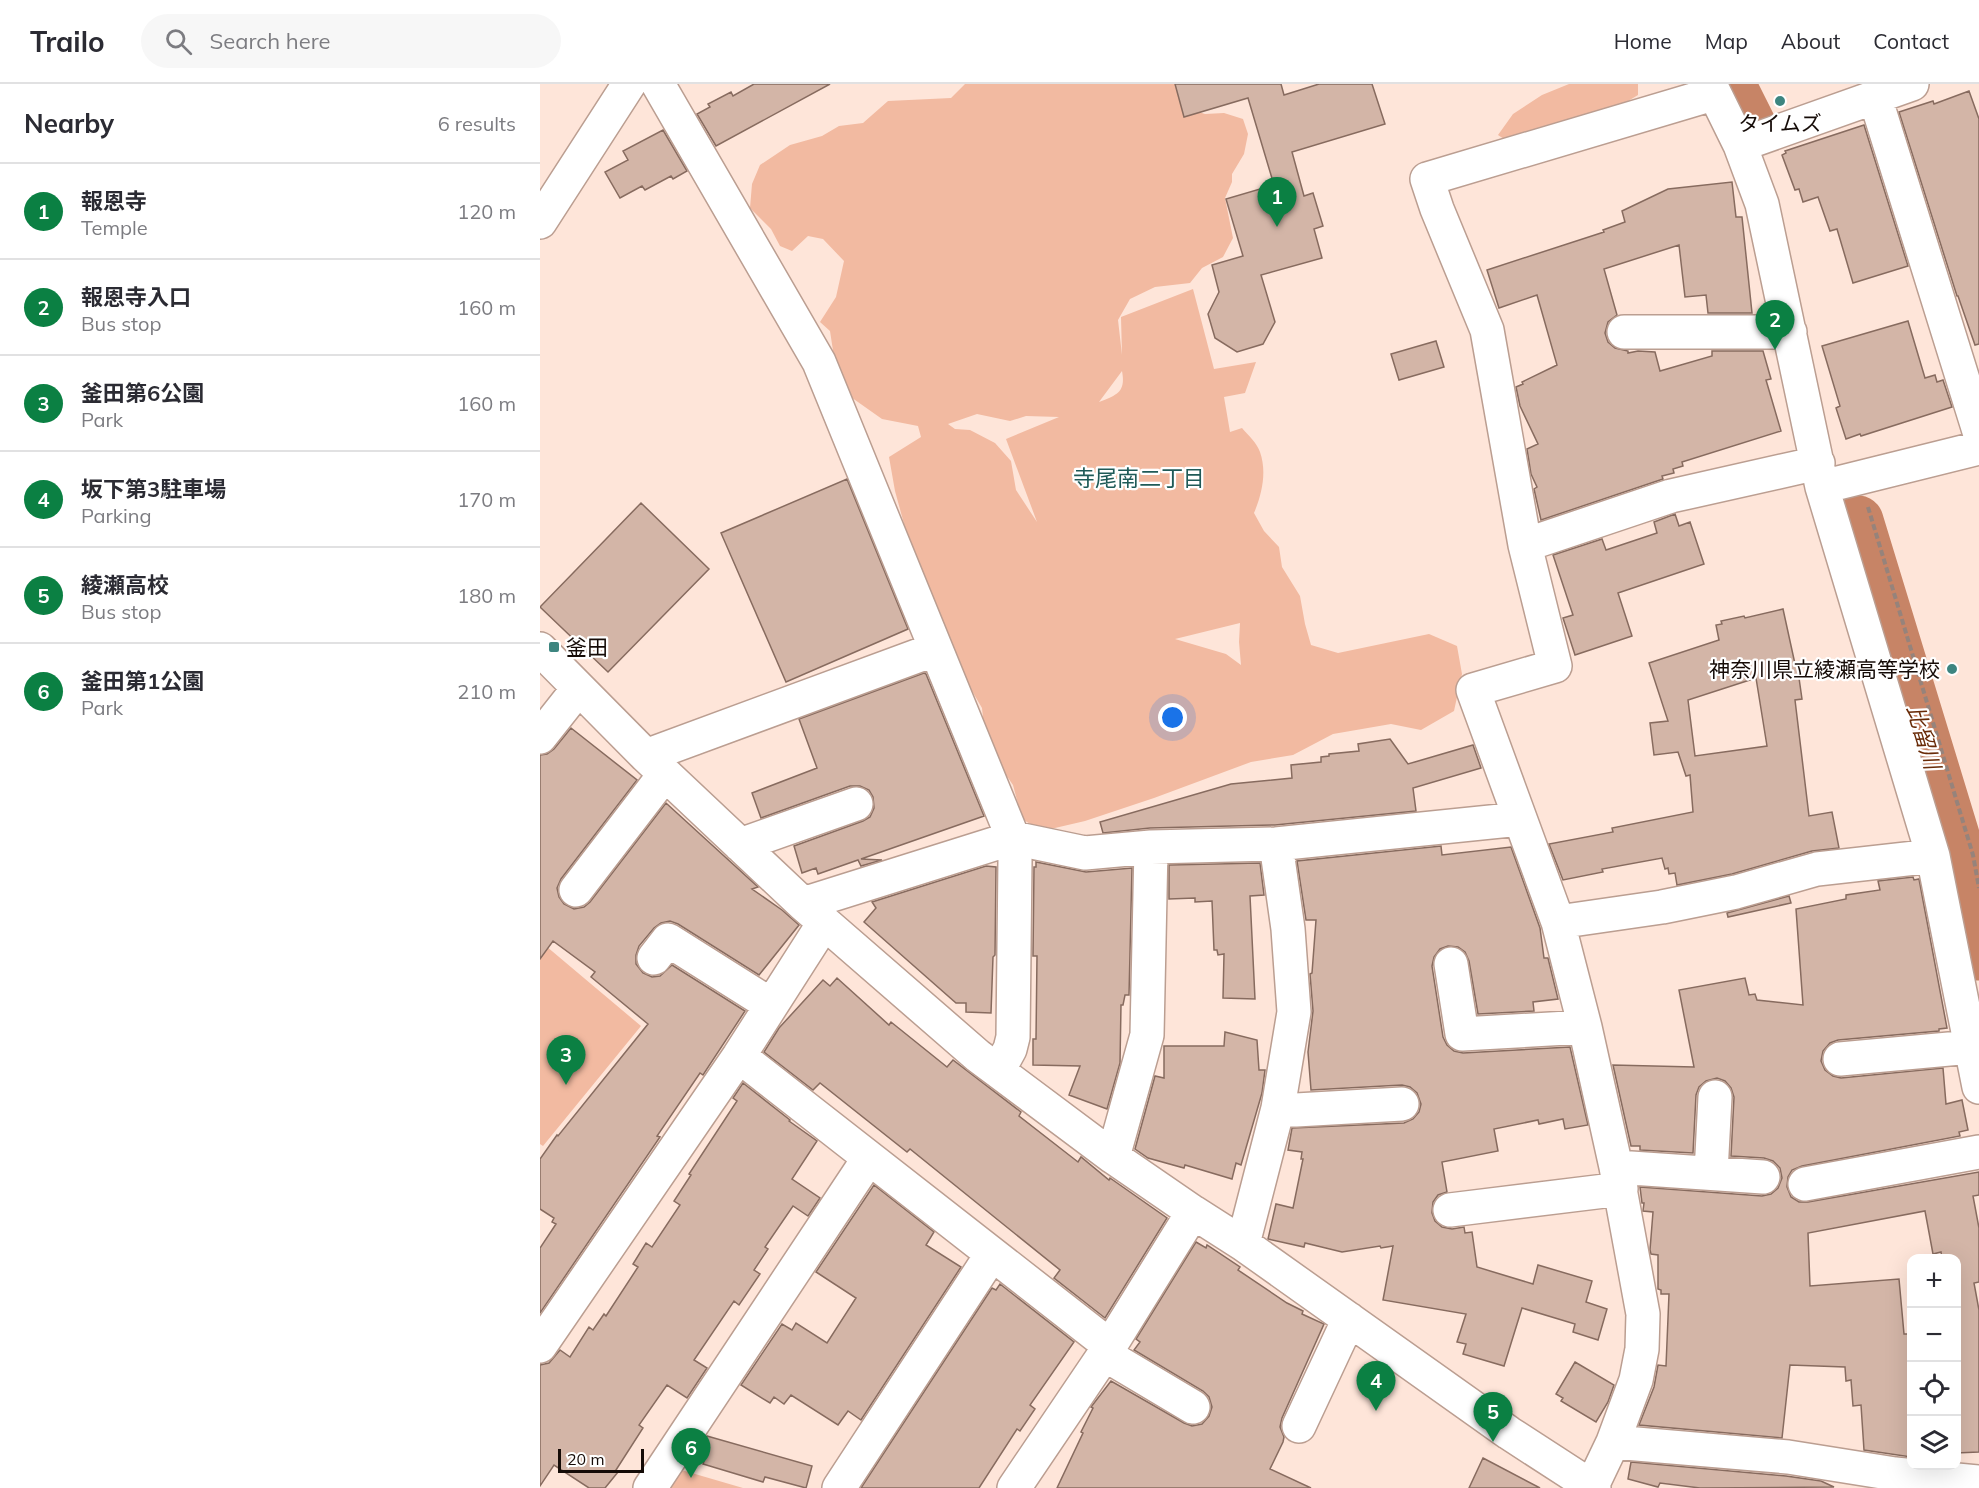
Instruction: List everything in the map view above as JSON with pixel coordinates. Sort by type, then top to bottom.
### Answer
[{"type":"street","points":[[540,222],[628,84]]},
{"type":"street","points":[[658,84],[819,362],[1013,838],[1015,860],[1013,1038],[1010,1049],[998,1071]]},
{"type":"street","points":[[1740,145],[1912,84]]},
{"type":"street","points":[[540,649],[656,765],[813,914],[998,1071],[1113,1157],[1243,1244],[1509,1433],[1592,1487],[1613,1442],[1636,1380],[1642,1349],[1643,1314],[1618,1178],[1585,1027],[1558,922],[1473,690],[1555,666],[1525,545],[1487,330],[1437,209],[1427,178],[1711,89],[1740,145],[1762,204],[1820,475],[1933,856],[1979,1087]]},
{"type":"street","points":[[1875,97],[1979,431]]},
{"type":"street","points":[[1624,332],[1790,332]]},
{"type":"street","points":[[1525,545],[1671,496],[1820,475],[1859,478],[1979,448]]},
{"type":"street","points":[[576,890],[656,765],[936,649]]},
{"type":"street","points":[[540,737],[578,689]]},
{"type":"street","points":[[740,845],[856,804]]},
{"type":"street","points":[[540,1346],[739,1056],[771,1005],[813,914],[1013,838],[1085,853],[1152,848],[1276,844],[1520,819]]},
{"type":"street","points":[[1243,1244],[1278,1108],[1294,1012],[1288,928],[1276,844]]},
{"type":"street","points":[[1113,1157],[1147,1035],[1152,848]]},
{"type":"street","points":[[1558,922],[1662,908],[1737,892],[1817,869],[1933,856]]},
{"type":"street","points":[[654,958],[668,940],[771,1005]]},
{"type":"street","points":[[1450,964],[1462,1034],[1585,1027]]},
{"type":"street","points":[[1840,1059],[1971,1047]]},
{"type":"street","points":[[739,1056],[992,1254],[1107,1350],[1193,1407]]},
{"type":"street","points":[[1711,1173],[1715,1097]]},
{"type":"street","points":[[1278,1108],[1296,1110],[1402,1104]]},
{"type":"street","points":[[1805,1184],[1979,1152]]},
{"type":"street","points":[[650,1488],[869,1158]]},
{"type":"street","points":[[1450,1210],[1618,1178],[1711,1173],[1763,1177]]},
{"type":"street","points":[[1014,1488],[1107,1350],[1193,1212]]},
{"type":"street","points":[[839,1488],[992,1254]]},
{"type":"street","points":[[1299,1426],[1349,1319]]},
{"type":"street","points":[[1613,1442],[1788,1457],[1895,1474],[1979,1482]]},
{"type":"path","points":[[1859,478],[1973,855],[1979,888]]},
{"type":"shaded area","points":[[965,84],[1188,84],[1189,109],[1205,114],[1224,113],[1243,119],[1248,134],[1244,154],[1232,174],[1232,182],[1225,198],[1233,238],[1223,257],[1202,268],[1190,283],[1155,287],[1130,299],[1118,320],[1122,355],[1121,317],[1193,289],[1214,369],[1256,362],[1245,393],[1224,397],[1230,432],[1242,428],[1255,442],[1260,452],[1263,483],[1254,513],[1264,531],[1279,547],[1282,567],[1300,596],[1311,645],[1338,653],[1429,634],[1457,646],[1462,674],[1454,711],[1421,730],[1391,724],[1333,734],[1293,755],[1251,762],[1085,821],[1042,831],[1022,819],[1013,785],[986,746],[982,708],[948,650],[906,531],[895,491],[889,457],[921,437],[918,426],[882,419],[848,395],[836,370],[830,331],[820,322],[836,297],[844,261],[823,239],[808,236],[792,251],[780,246],[771,229],[750,208],[752,184],[760,165],[790,145],[822,136],[839,126],[863,123],[888,101],[951,98]],"holes":[[[1122,371],[1123,384],[1119,392],[1099,402]],[[977,414],[1010,421],[1026,416],[1059,417],[1006,439],[1037,522],[1016,490],[1011,461],[995,443],[970,430],[955,429],[948,424]],[[1240,623],[1241,665],[1226,654],[1175,639]]]},
{"type":"shaded area","points":[[1569,84],[1638,84],[1638,95],[1610,112],[1513,145],[1498,135],[1513,114],[1542,95]]},
{"type":"shaded area","points":[[540,941],[641,1026],[543,1146],[540,1144]]},
{"type":"shaded area","points":[[678,1469],[743,1488],[665,1488]]},
{"type":"building","points":[[754,84],[830,84],[716,146],[697,114],[710,107],[708,104],[731,92],[733,96]]},
{"type":"building","points":[[1175,84],[1281,84],[1284,95],[1319,84],[1372,84],[1385,124],[1292,152],[1304,196],[1313,193],[1323,226],[1314,229],[1322,258],[1261,275],[1275,322],[1263,344],[1237,352],[1215,338],[1208,314],[1219,292],[1212,265],[1243,256],[1226,199],[1274,185],[1248,98],[1184,117]]},
{"type":"building","points":[[1969,91],[1979,119],[1979,344],[1975,345],[1957,296],[1899,112],[1933,101],[1934,104]]},
{"type":"building","points":[[1864,125],[1908,266],[1853,283],[1837,229],[1830,231],[1818,197],[1803,202],[1799,189],[1795,190],[1782,155],[1786,153],[1785,151]]},
{"type":"building","points":[[663,130],[687,171],[673,179],[671,176],[645,190],[642,186],[620,198],[605,172],[628,160],[623,151]]},
{"type":"building","points":[[1732,182],[1736,217],[1742,217],[1752,313],[1708,313],[1706,295],[1685,297],[1679,245],[1604,269],[1617,315],[1608,322],[1605,333],[1608,342],[1615,348],[1628,351],[1628,353],[1655,352],[1660,371],[1712,356],[1712,351],[1763,351],[1771,379],[1766,380],[1781,431],[1682,462],[1683,466],[1673,469],[1674,473],[1662,476],[1663,479],[1541,520],[1534,489],[1537,487],[1531,474],[1527,449],[1538,444],[1520,406],[1516,387],[1557,365],[1537,295],[1499,308],[1487,270],[1604,232],[1603,230],[1625,222],[1622,211],[1668,189]]},
{"type":"building","points":[[1908,321],[1925,378],[1935,375],[1937,382],[1943,380],[1952,407],[1846,439],[1836,408],[1840,406],[1822,346]]},
{"type":"building","points":[[1436,341],[1444,367],[1399,380],[1391,354]]},
{"type":"building","points":[[847,479],[908,629],[786,682],[721,533]]},
{"type":"building","points":[[641,503],[709,569],[608,672],[540,607]]},
{"type":"building","points":[[1675,514],[1679,526],[1690,522],[1704,564],[1618,593],[1632,636],[1575,655],[1563,618],[1573,615],[1553,555],[1602,539],[1606,550],[1657,533],[1654,522]]},
{"type":"building","points":[[1783,609],[1795,664],[1797,664],[1802,699],[1795,700],[1809,816],[1832,812],[1839,848],[1812,851],[1732,874],[1677,885],[1675,873],[1669,874],[1662,858],[1602,869],[1603,872],[1563,880],[1549,844],[1613,832],[1612,828],[1693,812],[1690,775],[1686,776],[1678,752],[1654,755],[1650,723],[1668,721],[1649,663],[1719,640],[1716,625],[1722,624],[1721,621],[1744,616],[1745,618]],"holes":[[[1756,678],[1767,746],[1695,756],[1688,700]]]},
{"type":"building","points":[[924,673],[984,816],[861,859],[882,860],[861,866],[858,860],[818,874],[816,868],[802,873],[794,846],[870,817],[874,808],[873,797],[869,790],[860,786],[850,786],[761,818],[752,793],[817,768],[799,719]]},
{"type":"building","points":[[571,728],[637,780],[561,879],[557,888],[564,904],[574,909],[584,907],[590,902],[666,803],[758,887],[752,889],[799,925],[759,975],[670,921],[654,928],[639,946],[636,964],[643,973],[652,977],[660,976],[672,965],[745,1011],[703,1075],[700,1073],[657,1136],[660,1137],[540,1313],[540,1248],[556,1224],[552,1222],[554,1218],[540,1209],[540,1159],[648,1024],[591,977],[595,972],[553,941],[540,959],[540,755],[547,754],[554,749]]},
{"type":"building","points":[[1390,739],[1408,764],[1473,745],[1481,768],[1413,788],[1416,811],[1275,825],[1150,828],[1103,833],[1100,822],[1231,784],[1292,778],[1291,765],[1321,762],[1321,757],[1329,756],[1329,754],[1359,751],[1358,744]]},
{"type":"building","points":[[1441,846],[1442,855],[1511,847],[1540,928],[1544,958],[1548,958],[1558,999],[1533,1002],[1534,1011],[1478,1014],[1469,961],[1465,952],[1458,947],[1448,946],[1440,949],[1434,957],[1432,966],[1443,1037],[1447,1045],[1454,1051],[1463,1053],[1570,1047],[1588,1125],[1565,1129],[1563,1119],[1539,1124],[1538,1120],[1494,1129],[1498,1151],[1442,1162],[1447,1192],[1438,1195],[1433,1202],[1432,1213],[1435,1221],[1442,1227],[1452,1229],[1464,1227],[1465,1233],[1472,1232],[1477,1267],[1533,1284],[1538,1265],[1592,1281],[1586,1302],[1607,1309],[1598,1340],[1573,1332],[1575,1324],[1522,1308],[1504,1366],[1463,1354],[1466,1344],[1457,1342],[1466,1314],[1383,1300],[1393,1246],[1342,1252],[1305,1243],[1304,1247],[1268,1239],[1276,1204],[1293,1208],[1303,1159],[1301,1159],[1302,1152],[1288,1150],[1292,1128],[1404,1123],[1413,1119],[1419,1112],[1421,1104],[1417,1093],[1410,1087],[1402,1085],[1311,1090],[1308,1052],[1313,1011],[1310,974],[1312,973],[1316,920],[1306,920],[1297,861]]},
{"type":"building","points":[[1036,862],[1086,872],[1132,868],[1129,995],[1125,995],[1123,1005],[1121,1005],[1120,1063],[1107,1109],[1069,1095],[1080,1066],[1033,1065],[1033,1039],[1036,1039],[1037,956],[1033,956],[1034,867],[1036,867]]},
{"type":"building","points":[[1260,863],[1264,895],[1250,896],[1255,999],[1223,998],[1224,954],[1218,955],[1217,950],[1214,950],[1212,901],[1195,902],[1195,898],[1169,899],[1169,865]]},
{"type":"building","points":[[986,866],[996,867],[995,955],[993,957],[991,1013],[966,1012],[966,1003],[956,1003],[864,922],[876,908],[872,902]]},
{"type":"building","points":[[1913,877],[1914,880],[1919,879],[1947,1028],[1939,1029],[1939,1031],[1838,1040],[1830,1043],[1823,1051],[1821,1061],[1825,1070],[1841,1078],[1943,1068],[1946,1104],[1962,1100],[1968,1130],[1959,1132],[1960,1136],[1802,1166],[1792,1170],[1788,1177],[1787,1187],[1791,1197],[1799,1202],[1808,1202],[1979,1172],[1979,1195],[1973,1196],[1979,1228],[1979,1282],[1974,1283],[1979,1310],[1979,1452],[1961,1453],[1961,1254],[1941,1254],[1941,1252],[1933,1254],[1925,1211],[1808,1233],[1810,1286],[1899,1279],[1904,1334],[1907,1334],[1907,1456],[1864,1450],[1861,1405],[1853,1406],[1851,1380],[1846,1381],[1845,1367],[1790,1365],[1782,1438],[1639,1425],[1654,1387],[1658,1365],[1666,1366],[1669,1294],[1661,1294],[1661,1290],[1658,1289],[1658,1255],[1651,1254],[1650,1250],[1653,1212],[1643,1211],[1644,1203],[1642,1203],[1640,1187],[1762,1196],[1771,1194],[1778,1188],[1782,1178],[1780,1168],[1773,1161],[1764,1158],[1731,1156],[1734,1097],[1725,1081],[1717,1078],[1706,1081],[1699,1087],[1696,1095],[1693,1153],[1640,1150],[1640,1146],[1631,1146],[1613,1065],[1694,1067],[1679,990],[1745,978],[1749,995],[1755,994],[1757,1000],[1803,1005],[1796,909],[1846,899],[1846,895],[1880,890],[1878,881]]},
{"type":"building","points":[[1789,896],[1791,903],[1728,917],[1727,913]]},
{"type":"building","points":[[837,978],[889,1025],[891,1022],[947,1067],[953,1060],[1021,1112],[1019,1116],[1078,1162],[1081,1157],[1109,1180],[1110,1178],[1167,1218],[1105,1318],[1054,1278],[1060,1270],[910,1149],[907,1152],[820,1083],[813,1090],[764,1052],[779,1028],[823,980],[830,986]]},
{"type":"building","points":[[1225,1032],[1257,1040],[1259,1070],[1265,1070],[1262,1093],[1241,1165],[1236,1163],[1232,1179],[1185,1165],[1184,1168],[1148,1158],[1135,1149],[1155,1076],[1164,1078],[1164,1046],[1224,1046]]},
{"type":"building","points":[[743,1083],[817,1141],[792,1179],[820,1198],[808,1216],[793,1206],[765,1247],[768,1249],[754,1270],[760,1274],[739,1305],[734,1301],[694,1360],[707,1368],[687,1398],[667,1385],[639,1425],[643,1428],[616,1470],[618,1472],[605,1488],[589,1488],[554,1465],[540,1486],[540,1365],[549,1363],[560,1350],[570,1357],[589,1327],[593,1330],[604,1314],[606,1316],[638,1267],[633,1264],[646,1243],[652,1247],[680,1205],[674,1201],[737,1101],[733,1098]]},
{"type":"building","points":[[874,1185],[934,1232],[926,1245],[961,1267],[861,1420],[848,1411],[838,1425],[791,1395],[784,1404],[774,1397],[770,1403],[741,1385],[782,1324],[792,1330],[796,1323],[827,1343],[856,1298],[816,1272]]},
{"type":"building","points":[[1196,1242],[1206,1248],[1207,1245],[1240,1267],[1238,1270],[1303,1311],[1302,1314],[1324,1324],[1282,1418],[1280,1427],[1284,1437],[1283,1442],[1270,1469],[1311,1488],[1057,1488],[1083,1433],[1081,1432],[1093,1408],[1091,1407],[1111,1381],[1192,1426],[1202,1424],[1209,1416],[1212,1407],[1209,1397],[1203,1391],[1134,1350],[1140,1342],[1136,1339]]},
{"type":"building","points":[[1000,1284],[1074,1342],[1030,1405],[1035,1409],[1020,1431],[1017,1429],[979,1488],[861,1488],[992,1288],[996,1290]]},
{"type":"building","points":[[1575,1362],[1614,1385],[1608,1402],[1596,1422],[1561,1401],[1563,1398],[1556,1394]]},
{"type":"building","points":[[707,1436],[812,1466],[806,1488],[765,1477],[763,1482],[703,1464],[704,1461],[692,1458]]},
{"type":"building","points":[[1483,1458],[1540,1488],[1469,1488]]},
{"type":"building","points":[[1631,1462],[1786,1476],[1821,1481],[1834,1487],[1700,1488],[1660,1483],[1658,1487],[1628,1479]]},
{"type":"waterway","name":"比留川","points":[[1730,84],[1751,126]]},
{"type":"waterway","name":"比留川","points":[[1858,521],[1960,855],[1979,955]]},
{"type":"place","name":"タイムズ","points":[[1780,101]]},
{"type":"place","name":"報恩寺","points":[[1277,227]]},
{"type":"place","name":"報恩寺入口","points":[[1775,350]]},
{"type":"place","name":"釜田","points":[[554,647]]},
{"type":"place","name":"神奈川県立綾瀬高等学校","points":[[1952,669]]},
{"type":"place","name":"釜田第6公園","points":[[566,1085]]},
{"type":"place","name":"坂下第3駐車場","points":[[1376,1411]]},
{"type":"place","name":"綾瀬高校","points":[[1493,1442]]},
{"type":"place","name":"釜田第1公園","points":[[691,1478]]},
{"type":"district","name":"寺尾南二丁目","points":[[1139,478]]}]
